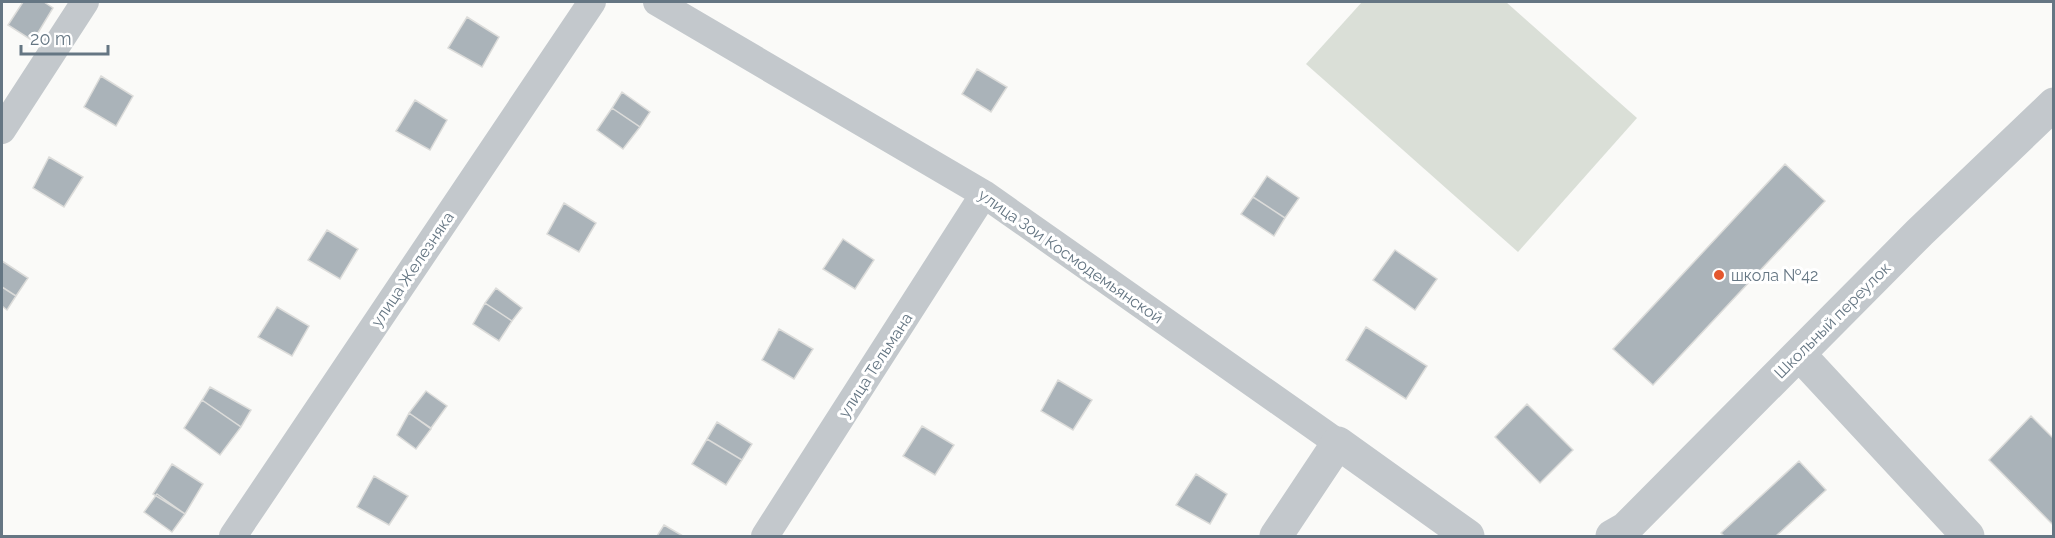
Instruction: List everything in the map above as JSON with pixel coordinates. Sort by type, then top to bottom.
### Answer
[{"type":"street","points":[[2,130],[85,2]]},
{"type":"street","name":"улица Железняка","points":[[233,537],[592,2]]},
{"type":"street","name":"улица Зои Космодемьянской","points":[[657,2],[984,194],[1468,537]]},
{"type":"street","name":"Школьный переулок","points":[[1612,537],[1626,528],[1920,231],[2054,104]]},
{"type":"street","name":"улица Тельмана","points":[[765,537],[984,194]]},
{"type":"street","points":[[1799,354],[1968,537]]},
{"type":"street","points":[[1276,537],[1338,443]]},
{"type":"shaded area","points":[[1362,2],[1506,2],[1637,118],[1518,252],[1306,64]]},
{"type":"building","points":[[23,2],[44,2],[53,8],[33,41],[8,25]]},
{"type":"building","points":[[467,17],[499,37],[482,67],[448,48]]},
{"type":"building","points":[[977,69],[1007,87],[991,112],[962,94]]},
{"type":"building","points":[[101,76],[133,96],[116,126],[84,107]]},
{"type":"building","points":[[622,92],[650,112],[640,127],[612,108]]},
{"type":"building","points":[[415,100],[447,120],[430,150],[396,131]]},
{"type":"building","points":[[612,108],[640,127],[623,149],[597,130]]},
{"type":"building","points":[[49,157],[83,177],[64,207],[33,188]]},
{"type":"building","name":"школа №42","points":[[1785,164],[1825,201],[1653,385],[1613,349]]},
{"type":"building","points":[[1267,176],[1299,198],[1285,218],[1253,197]]},
{"type":"building","points":[[1253,197],[1285,218],[1274,236],[1241,214]]},
{"type":"building","points":[[564,203],[596,223],[579,252],[547,234]]},
{"type":"building","points":[[327,230],[358,249],[340,279],[308,260]]},
{"type":"building","points":[[843,239],[874,260],[855,289],[823,269]]},
{"type":"building","points":[[1395,250],[1437,279],[1415,310],[1373,280]]},
{"type":"building","points":[[2,261],[28,278],[16,296],[2,287]]},
{"type":"building","points":[[2,287],[16,296],[7,310],[2,306]]},
{"type":"building","points":[[496,288],[522,308],[512,321],[485,303]]},
{"type":"building","points":[[485,303],[512,321],[499,341],[473,324]]},
{"type":"building","points":[[277,307],[309,326],[292,356],[258,337]]},
{"type":"building","points":[[1366,327],[1427,366],[1406,399],[1346,360]]},
{"type":"building","points":[[779,329],[813,349],[794,379],[762,360]]},
{"type":"building","points":[[1058,380],[1092,400],[1073,430],[1041,411]]},
{"type":"building","points":[[210,387],[251,410],[241,427],[202,400]]},
{"type":"building","points":[[426,391],[447,406],[431,428],[409,413]]},
{"type":"building","points":[[202,400],[241,427],[220,455],[184,428]]},
{"type":"building","points":[[1527,404],[1573,450],[1540,483],[1495,437]]},
{"type":"building","points":[[409,413],[431,429],[416,449],[397,435]]},
{"type":"building","points":[[2031,416],[2054,439],[2054,526],[1989,460]]},
{"type":"building","points":[[717,422],[752,444],[742,460],[707,439]]},
{"type":"building","points":[[922,426],[954,445],[935,475],[903,456]]},
{"type":"building","points":[[707,439],[742,460],[726,485],[692,464]]},
{"type":"building","points":[[1799,461],[1826,490],[1776,536],[1724,536],[1721,533]]},
{"type":"building","points":[[172,464],[203,484],[185,514],[153,494]]},
{"type":"building","points":[[1196,474],[1227,494],[1210,524],[1176,505]]},
{"type":"building","points":[[374,476],[408,496],[389,525],[357,507]]},
{"type":"building","points":[[157,494],[185,514],[172,532],[144,512]]},
{"type":"building","points":[[664,525],[683,536],[657,536]]},
{"type":"place","name":"школа №42","points":[[1719,275]]}]
